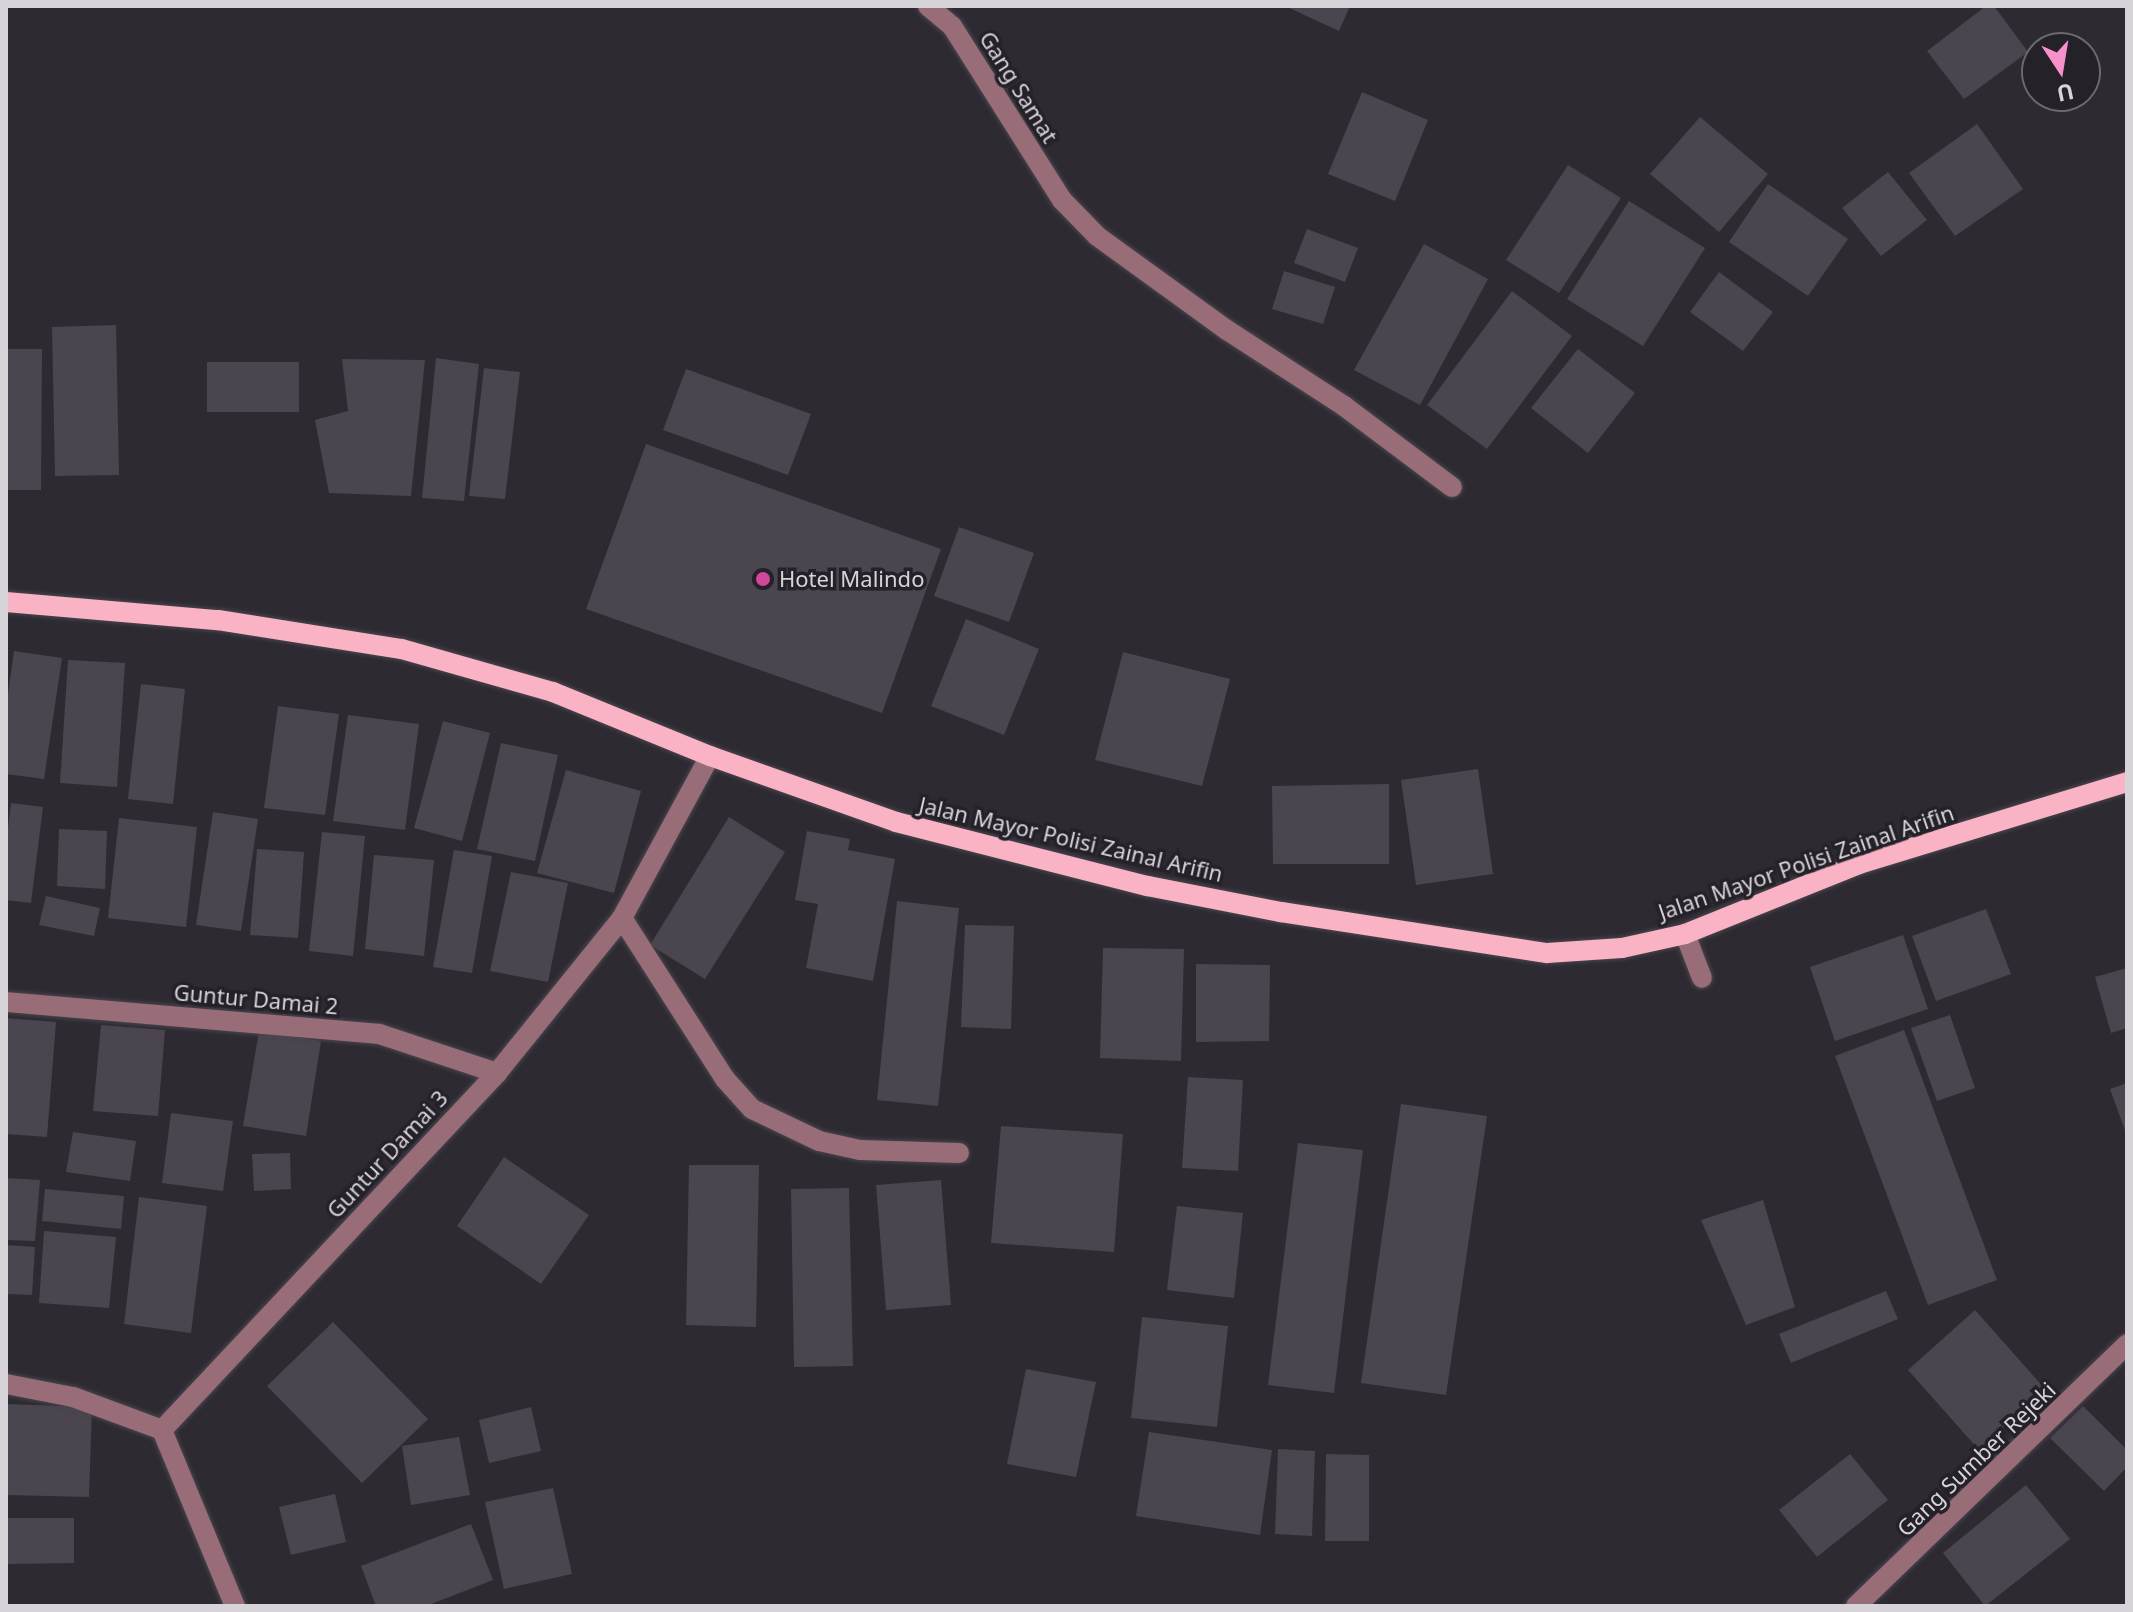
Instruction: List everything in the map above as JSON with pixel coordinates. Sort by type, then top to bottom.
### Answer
[{"type":"main road","name":"Jalan Mayor Polisi Zainal Arifin","points":[[6,602],[218,620],[402,649],[553,692],[710,756],[896,822],[1148,886],[1281,912],[1547,953],[1622,948],[1685,934],[1859,864],[2127,782]]},
{"type":"street","name":"Gang Samat","points":[[928,6],[952,26],[1062,200],[1097,236],[1227,330],[1344,406],[1452,487]]},
{"type":"street","name":"Guntur Damai 3","points":[[162,1430],[497,1073],[622,918],[710,756]]},
{"type":"street","points":[[622,918],[725,1079],[752,1109],[819,1141],[860,1150],[959,1153]]},
{"type":"street","points":[[1685,934],[1702,978]]},
{"type":"street","name":"Guntur Damai 2","points":[[6,1002],[379,1034],[497,1073]]},
{"type":"street","name":"Gang Sumber Rejeki","points":[[1856,1606],[2127,1344]]},
{"type":"street","points":[[6,1384],[73,1397],[162,1430],[235,1606]]},
{"type":"building","points":[[1285,6],[1350,6],[1339,31]]},
{"type":"building","points":[[1986,6],[1994,6],[2021,43],[2021,57],[1964,99],[1927,51]]},
{"type":"building","points":[[1362,92],[1428,120],[1395,201],[1328,174]]},
{"type":"building","points":[[1700,117],[1768,174],[1719,232],[1650,174]]},
{"type":"building","points":[[1977,124],[2023,189],[1955,236],[1909,173]]},
{"type":"building","points":[[1568,165],[1621,198],[1559,293],[1506,260]]},
{"type":"building","points":[[1888,172],[1927,220],[1881,256],[1842,208]]},
{"type":"building","points":[[1768,184],[1848,239],[1808,296],[1729,242]]},
{"type":"building","points":[[1629,201],[1705,248],[1643,346],[1567,299]]},
{"type":"building","points":[[1307,229],[1358,248],[1345,282],[1294,263]]},
{"type":"building","points":[[1424,244],[1488,279],[1420,405],[1354,370]]},
{"type":"building","points":[[1284,271],[1335,287],[1323,324],[1272,309]]},
{"type":"building","points":[[1719,272],[1773,312],[1743,351],[1690,312]]},
{"type":"building","points":[[1512,291],[1572,336],[1487,449],[1427,405]]},
{"type":"building","points":[[116,325],[119,475],[55,476],[52,327]]},
{"type":"building","points":[[6,349],[42,349],[41,490],[6,490]]},
{"type":"building","points":[[1578,349],[1635,393],[1588,453],[1531,408]]},
{"type":"building","points":[[436,358],[479,364],[464,501],[422,498]]},
{"type":"building","points":[[342,359],[425,360],[411,496],[329,493],[315,420],[348,411]]},
{"type":"building","points":[[207,362],[299,362],[299,412],[207,412]]},
{"type":"building","points":[[484,368],[520,372],[505,499],[469,496]]},
{"type":"building","points":[[686,369],[811,414],[788,475],[663,430]]},
{"type":"building","name":"Hotel Malindo","points":[[646,444],[941,549],[882,713],[586,609]]},
{"type":"building","points":[[959,527],[1034,553],[1009,622],[934,596]]},
{"type":"building","points":[[966,619],[1039,649],[1004,735],[931,706]]},
{"type":"building","points":[[14,651],[62,658],[44,779],[6,774],[6,708]]},
{"type":"building","points":[[1123,652],[1230,679],[1202,786],[1095,760]]},
{"type":"building","points":[[68,660],[125,663],[117,787],[60,783]]},
{"type":"building","points":[[141,684],[185,689],[173,804],[128,799]]},
{"type":"building","points":[[278,706],[339,714],[325,815],[264,808]]},
{"type":"building","points":[[348,715],[419,724],[405,830],[333,821]]},
{"type":"building","points":[[443,721],[490,733],[462,841],[414,828]]},
{"type":"building","points":[[501,743],[558,755],[535,861],[477,849]]},
{"type":"building","points":[[1478,769],[1493,874],[1416,885],[1401,780]]},
{"type":"building","points":[[566,770],[641,791],[614,893],[537,873]]},
{"type":"building","points":[[1389,784],[1389,864],[1273,864],[1272,786]]},
{"type":"building","points":[[11,803],[43,807],[31,903],[6,900],[6,844]]},
{"type":"building","points":[[213,812],[258,819],[241,931],[196,925]]},
{"type":"building","points":[[729,817],[785,852],[705,979],[650,945]]},
{"type":"building","points":[[119,818],[197,827],[186,927],[108,918]]},
{"type":"building","points":[[59,829],[107,831],[105,889],[57,886]]},
{"type":"building","points":[[807,831],[850,839],[848,850],[895,859],[873,981],[806,968],[818,904],[795,900]]},
{"type":"building","points":[[322,832],[365,836],[353,956],[309,951]]},
{"type":"building","points":[[257,849],[304,852],[298,938],[250,935]]},
{"type":"building","points":[[454,850],[492,856],[472,973],[433,967]]},
{"type":"building","points":[[374,855],[434,860],[424,956],[365,949]]},
{"type":"building","points":[[511,872],[568,883],[548,982],[490,971]]},
{"type":"building","points":[[46,896],[100,908],[94,936],[39,925]]},
{"type":"building","points":[[897,901],[959,908],[938,1106],[877,1100]]},
{"type":"building","points":[[1986,909],[2011,974],[1936,1001],[1912,936]]},
{"type":"building","points":[[965,925],[1014,926],[1011,1029],[961,1027]]},
{"type":"building","points":[[1903,935],[1928,1009],[1835,1041],[1810,967]]},
{"type":"building","points":[[1103,948],[1184,949],[1181,1061],[1100,1058]]},
{"type":"building","points":[[1196,964],[1270,965],[1269,1041],[1196,1042]]},
{"type":"building","points":[[2127,968],[2127,1028],[2111,1033],[2095,977]]},
{"type":"building","points":[[1950,1015],[1975,1088],[1937,1101],[1911,1028]]},
{"type":"building","points":[[6,1018],[56,1022],[47,1137],[6,1134]]},
{"type":"building","points":[[101,1025],[165,1030],[158,1116],[93,1111]]},
{"type":"building","points":[[1904,1030],[1997,1280],[1928,1305],[1835,1056]]},
{"type":"building","points":[[259,1031],[321,1041],[306,1136],[243,1126]]},
{"type":"building","points":[[1188,1077],[1243,1080],[1238,1171],[1182,1168]]},
{"type":"building","points":[[2127,1083],[2127,1136],[2110,1089]]},
{"type":"building","points":[[1401,1104],[1487,1116],[1446,1395],[1361,1383]]},
{"type":"building","points":[[171,1113],[233,1121],[223,1191],[162,1183]]},
{"type":"building","points":[[1001,1126],[1123,1134],[1114,1252],[991,1243]]},
{"type":"building","points":[[73,1132],[136,1141],[130,1181],[66,1172]]},
{"type":"building","points":[[1298,1143],[1363,1150],[1334,1393],[1268,1385]]},
{"type":"building","points":[[290,1153],[291,1189],[254,1191],[252,1154]]},
{"type":"building","points":[[504,1157],[589,1215],[541,1284],[457,1226]]},
{"type":"building","points":[[689,1165],[759,1165],[756,1327],[686,1325]]},
{"type":"building","points":[[6,1178],[40,1180],[35,1241],[6,1240]]},
{"type":"building","points":[[941,1180],[951,1305],[886,1310],[876,1185]]},
{"type":"building","points":[[849,1188],[853,1366],[794,1367],[791,1189]]},
{"type":"building","points":[[45,1189],[124,1196],[121,1229],[42,1221]]},
{"type":"building","points":[[139,1197],[207,1206],[191,1333],[124,1324]]},
{"type":"building","points":[[1763,1200],[1795,1307],[1746,1325],[1701,1220]]},
{"type":"building","points":[[1177,1206],[1243,1213],[1234,1298],[1167,1290]]},
{"type":"building","points":[[44,1231],[116,1237],[109,1308],[39,1303]]},
{"type":"building","points":[[6,1245],[35,1247],[32,1295],[6,1294]]},
{"type":"building","points":[[1886,1291],[1898,1319],[1791,1363],[1779,1334]]},
{"type":"building","points":[[1975,1310],[2046,1390],[1979,1450],[1908,1370]]},
{"type":"building","points":[[1142,1317],[1228,1326],[1217,1427],[1131,1418]]},
{"type":"building","points":[[333,1322],[428,1419],[362,1483],[267,1386]]},
{"type":"building","points":[[1026,1369],[1096,1382],[1076,1477],[1007,1464]]},
{"type":"building","points":[[6,1404],[92,1407],[89,1497],[6,1495]]},
{"type":"building","points":[[2083,1406],[2127,1450],[2127,1467],[2104,1491],[2050,1438]]},
{"type":"building","points":[[531,1407],[541,1451],[489,1463],[479,1420]]},
{"type":"building","points":[[1149,1432],[1272,1450],[1260,1535],[1136,1516]]},
{"type":"building","points":[[459,1437],[470,1495],[411,1505],[402,1446]]},
{"type":"building","points":[[1278,1449],[1315,1451],[1312,1536],[1275,1534]]},
{"type":"building","points":[[1326,1454],[1369,1455],[1369,1541],[1325,1541]]},
{"type":"building","points":[[1850,1454],[1888,1500],[1817,1557],[1779,1510]]},
{"type":"building","points":[[2026,1485],[2070,1539],[1985,1606],[1943,1553]]},
{"type":"building","points":[[553,1488],[572,1574],[504,1589],[485,1502]]},
{"type":"building","points":[[335,1494],[346,1542],[291,1555],[279,1507]]},
{"type":"building","points":[[6,1518],[74,1518],[74,1563],[6,1564]]},
{"type":"building","points":[[471,1524],[493,1580],[426,1606],[376,1606],[361,1566]]},
{"type":"place","name":"Hotel Malindo","points":[[763,579]]}]
